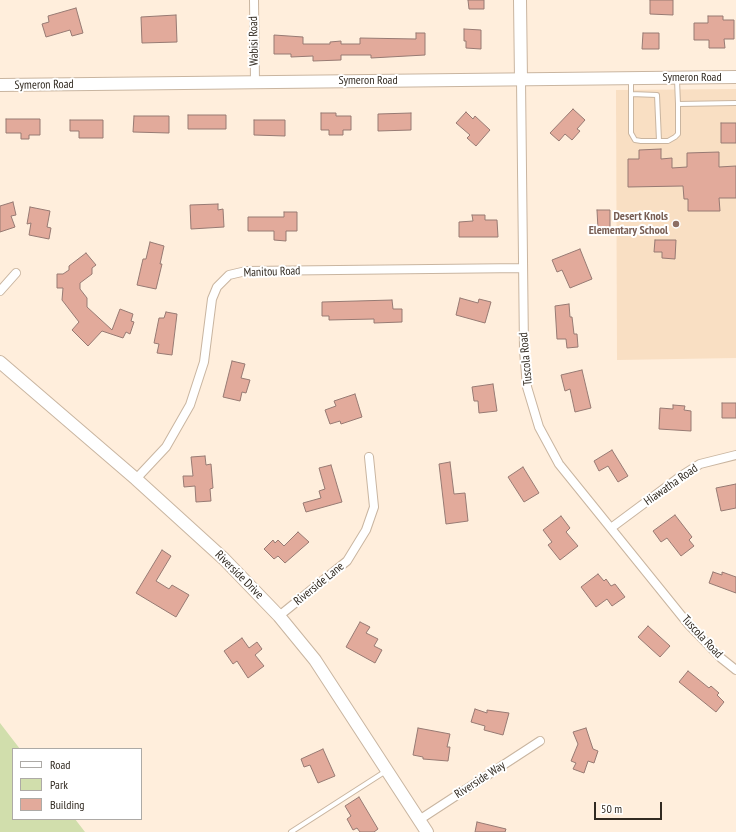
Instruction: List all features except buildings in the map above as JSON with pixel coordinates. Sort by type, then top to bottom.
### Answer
[{"type":"street","name":"Wabisi Road","points":[[254,0],[255,82]]},
{"type":"street","name":"Tuscola Road","points":[[520,0],[524,350],[527,387],[539,427],[560,464],[611,528],[690,625],[722,658],[736,670]]},
{"type":"street","name":"Symeron Road","points":[[0,85],[736,77]]},
{"type":"street","name":"Manitou Road","points":[[136,479],[166,447],[190,405],[204,362],[212,299],[217,287],[229,275],[246,271],[522,268]]},
{"type":"street","points":[[0,290],[16,273]]},
{"type":"street","name":"Riverside Drive","points":[[0,362],[136,479],[224,559],[279,616],[315,660],[427,832]]},
{"type":"street","name":"Hiawatha Road","points":[[611,528],[681,476],[700,464],[736,454]]},
{"type":"street","name":"Riverside Lane","points":[[279,616],[347,561],[366,530],[374,507],[369,457]]},
{"type":"street","name":"Riverside Way","points":[[419,820],[540,741]]},
{"type":"lane","points":[[631,78],[630,94],[632,136],[641,141],[659,141],[671,140],[678,134],[677,78]]},
{"type":"lane","points":[[630,94],[654,94],[658,96],[659,141]]},
{"type":"lane","points":[[678,104],[736,103]]},
{"type":"lane","points":[[291,832],[388,770]]},
{"type":"shaded area","name":"Desert Knols Elementary School","points":[[736,89],[736,358],[617,360],[616,90]]},
{"type":"green space","points":[[0,723],[19,748],[12,748],[12,820],[76,820],[85,832],[0,832]]},
{"type":"place","name":"Desert Knols Elementary School","points":[[676,224]]}]
